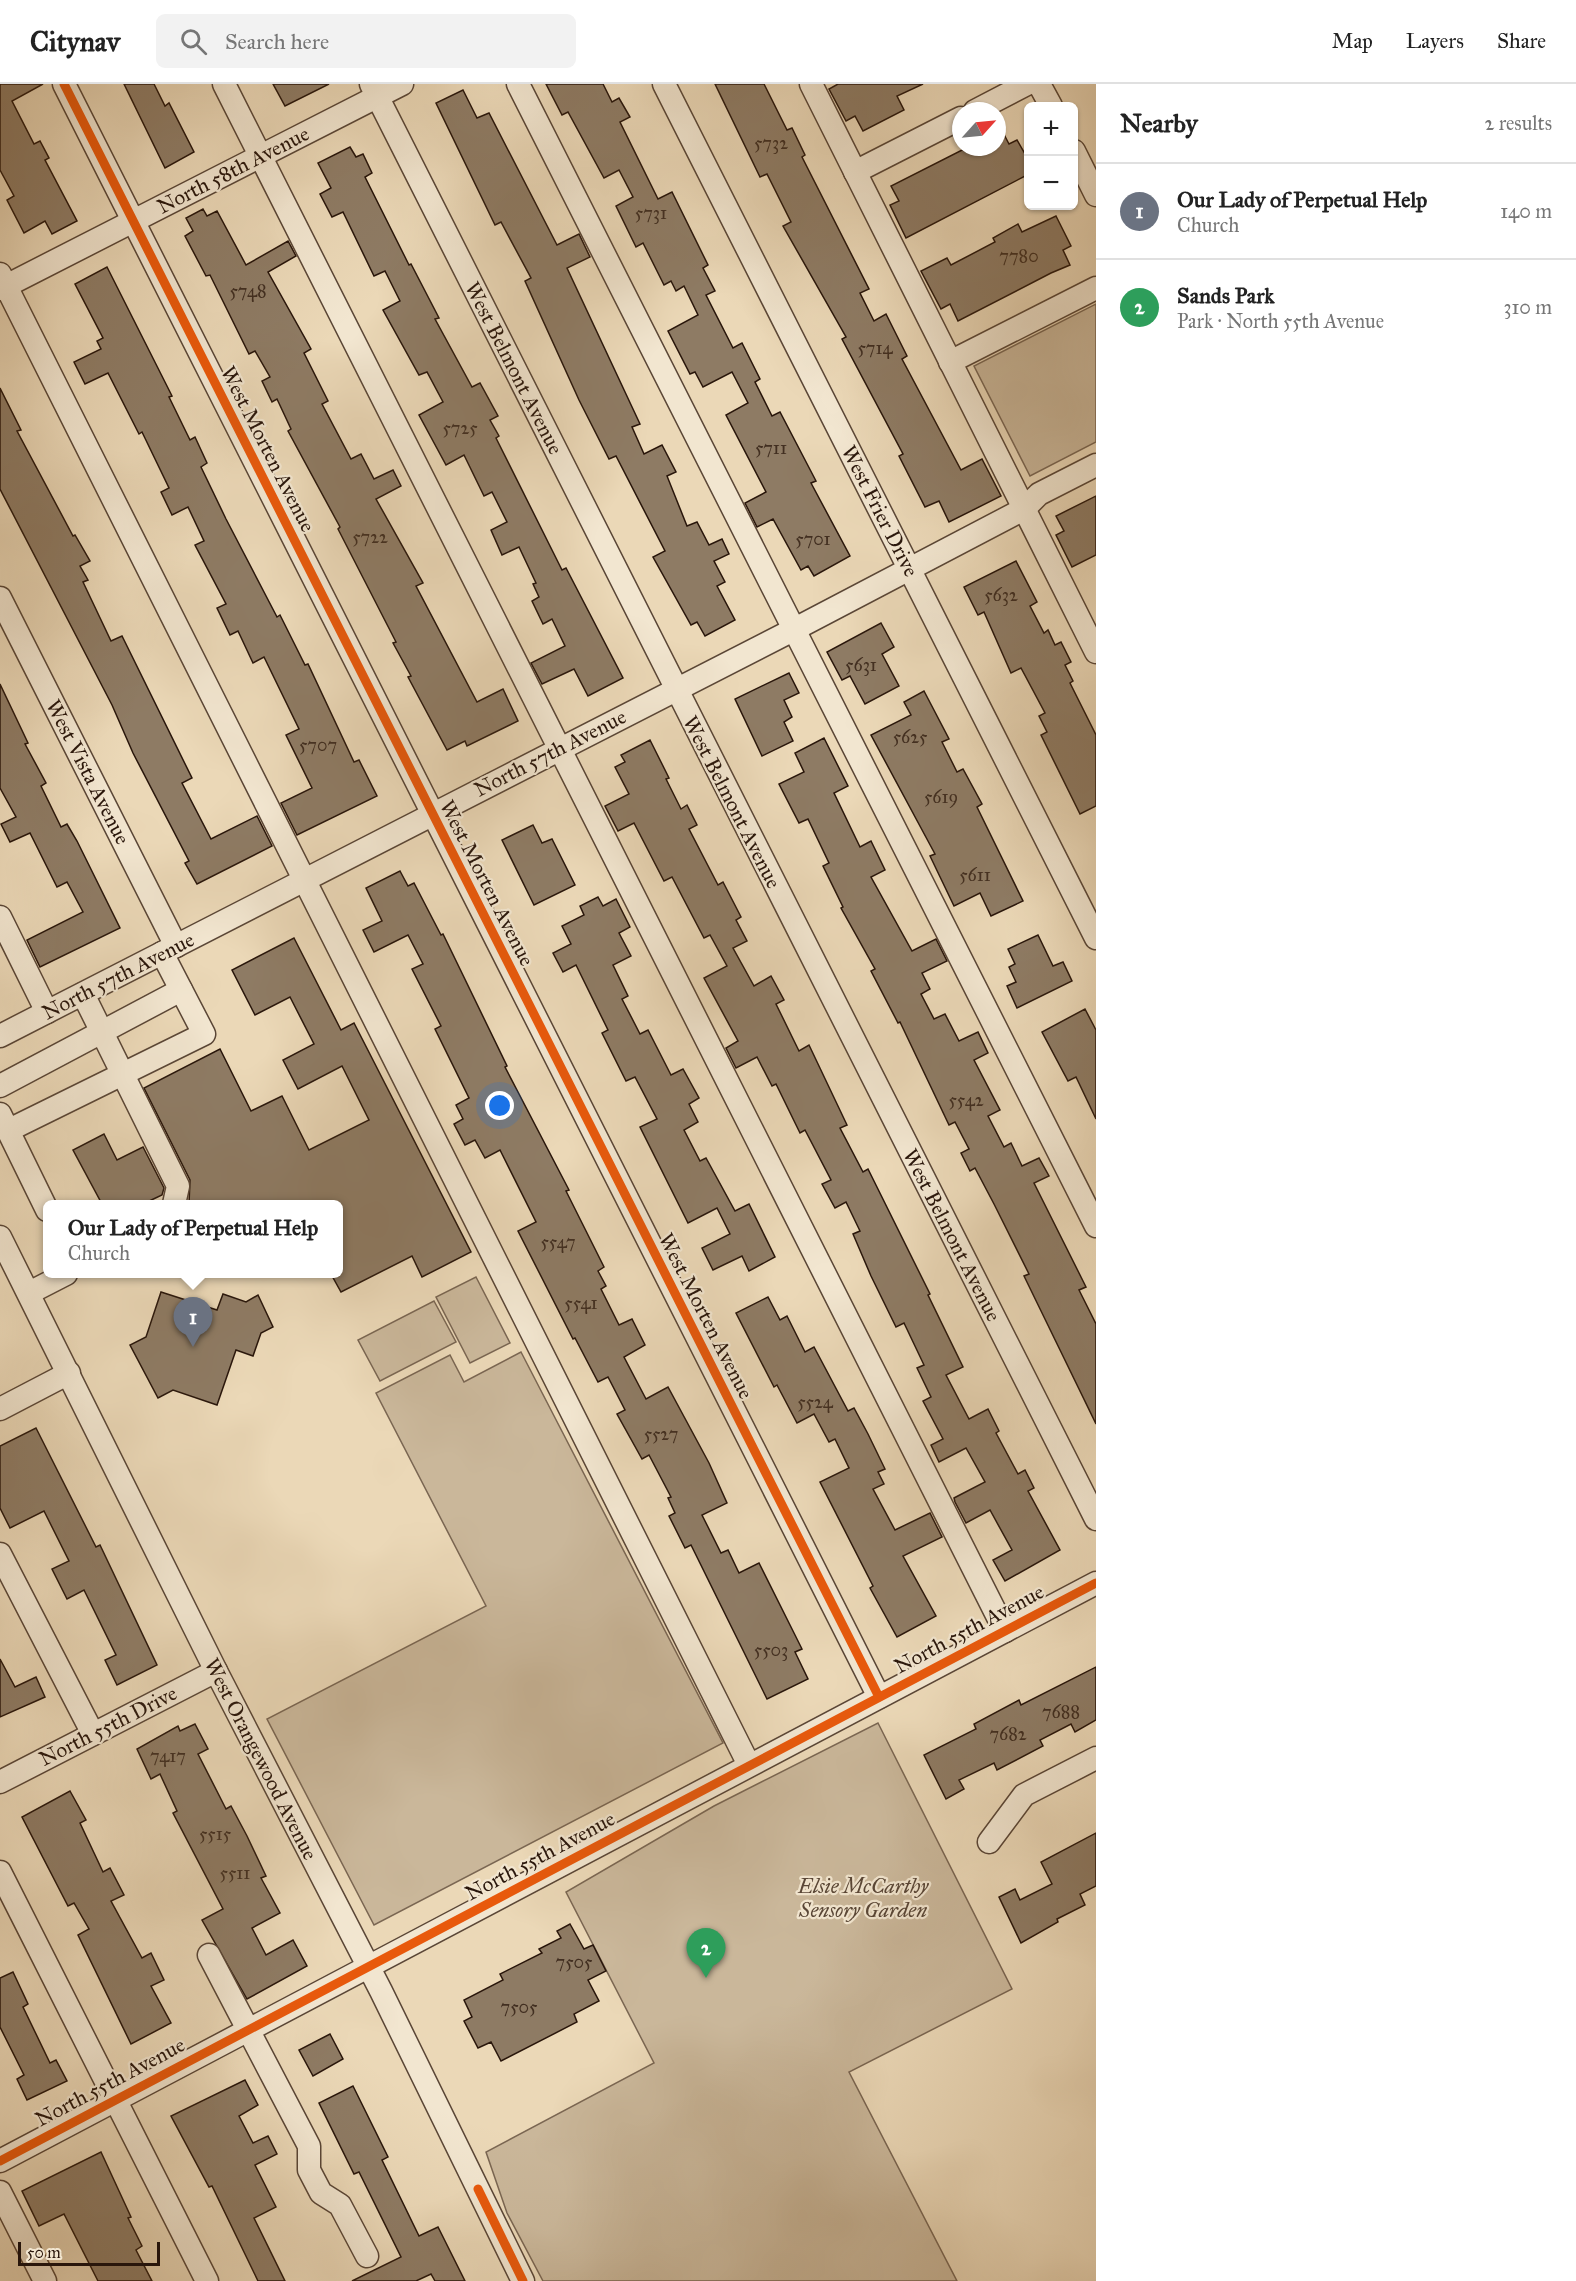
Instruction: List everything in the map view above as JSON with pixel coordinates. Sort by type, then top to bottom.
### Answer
[{"type":"street","name":"West Morten Avenue","points":[[64,84],[879,1697]]},
{"type":"street","points":[[224,84],[1005,1631]]},
{"type":"street","name":"North 58th Avenue","points":[[2,283],[133,221],[260,156],[374,90],[402,84]]},
{"type":"street","points":[[518,84],[1096,1226]]},
{"type":"street","name":"West Frier Drive","points":[[664,84],[1096,938]]},
{"type":"street","points":[[811,84],[1096,652]]},
{"type":"street","points":[[992,102],[1027,84]]},
{"type":"street","points":[[1039,84],[1049,102]]},
{"type":"street","name":"West Belmont Avenue","points":[[374,90],[1096,1519]]},
{"type":"street","points":[[855,172],[952,123]]},
{"type":"street","points":[[1076,156],[1096,195]]},
{"type":"street","points":[[2,283],[749,1765]]},
{"type":"street","points":[[950,362],[1096,288]]},
{"type":"street","name":"North 57th Avenue","points":[[0,1036],[793,630],[1024,509],[1039,494],[1096,465]]},
{"type":"street","name":"West Vista Avenue","points":[[0,598],[169,949],[181,990],[204,1034],[124,1074]]},
{"type":"street","points":[[0,917],[47,1012]]},
{"type":"street","points":[[0,1086],[181,990]]},
{"type":"street","points":[[83,994],[178,1186],[175,1200]]},
{"type":"street","points":[[43,1201],[6,1135],[124,1074]]},
{"type":"street","name":"West Orangewood Avenue","points":[[0,1237],[216,1671],[368,1966],[523,2281]]},
{"type":"street","points":[[29,1293],[58,1278]]},
{"type":"street","points":[[0,1408],[69,1373]]},
{"type":"street","points":[[0,1554],[93,1734]]},
{"type":"street","name":"North 55th Avenue","points":[[0,2161],[1096,1583]]},
{"type":"street","name":"North 55th Drive","points":[[0,1782],[216,1671]]},
{"type":"street","points":[[989,1842],[1024,1795],[1096,1758]]},
{"type":"street","points":[[0,1872],[207,2281]]},
{"type":"street","points":[[209,1955],[309,2146],[309,2170],[321,2193],[340,2205],[367,2256]]},
{"type":"street","points":[[0,2192],[45,2281]]},
{"type":"green space","points":[[1096,304],[1096,442],[1030,476],[974,366]]},
{"type":"green space","points":[[476,1277],[510,1343],[470,1363],[436,1297]]},
{"type":"green space","points":[[434,1301],[456,1342],[380,1381],[358,1340]]},
{"type":"green space","points":[[521,1352],[723,1743],[374,1925],[267,1719],[486,1606],[376,1393],[450,1355],[464,1382]]},
{"type":"green space","name":"Elsie McCarthy Sensory Garden","points":[[878,1723],[1012,1989],[849,2072],[957,2281],[543,2281],[507,2213],[486,2152],[654,2063],[566,1892],[714,1806]]},
{"type":"building","points":[[0,84],[43,84],[12,101],[34,144],[40,141],[49,158],[45,160],[77,221],[52,234],[45,221],[24,233],[7,200],[14,196],[0,170]]},
{"type":"building","points":[[124,84],[154,84],[165,106],[169,103],[194,152],[165,168]]},
{"type":"building","points":[[273,84],[329,84],[285,106]]},
{"type":"building","points":[[546,84],[603,84],[612,102],[619,98],[630,117],[620,122],[658,199],[672,192],[708,265],[703,268],[715,291],[706,295],[733,348],[742,343],[760,379],[755,382],[772,416],[780,412],[816,481],[811,483],[850,556],[814,576],[808,566],[801,570],[773,519],[757,527],[745,503],[766,492],[726,415],[748,403],[732,372],[703,387],[695,372],[690,374],[668,331],[698,315],[684,286],[676,291],[671,281],[664,285],[643,243],[636,247],[616,206],[633,197],[619,170],[604,178],[568,112],[562,115]]},
{"type":"building","points":[[715,84],[764,84],[787,130],[792,128],[805,155],[802,157],[869,289],[860,293],[874,321],[886,314],[907,356],[902,359],[961,470],[982,459],[1001,496],[949,522],[939,501],[925,507],[899,456],[903,454],[842,339],[846,337],[783,226],[791,222],[767,174],[760,177]]},
{"type":"building","points":[[838,84],[923,84],[897,96],[904,110],[863,131],[855,116],[846,121],[829,89]]},
{"type":"building","points":[[463,90],[477,118],[489,113],[557,245],[579,234],[590,257],[567,268],[640,424],[632,427],[644,454],[662,445],[676,472],[667,476],[687,526],[697,522],[709,545],[722,539],[729,554],[714,561],[725,582],[717,586],[735,620],[705,636],[697,622],[691,625],[653,557],[665,551],[616,456],[609,459],[579,400],[525,281],[531,278],[501,222],[495,225],[436,103]]},
{"type":"building","points":[[1006,138],[1009,144],[1017,140],[1024,152],[1024,177],[906,238],[890,205],[899,201],[891,186],[952,155],[1006,156]]},
{"type":"building","points":[[350,147],[356,157],[363,154],[372,173],[365,177],[409,265],[411,264],[439,318],[435,319],[472,387],[480,383],[498,416],[490,420],[499,436],[496,438],[562,570],[566,568],[623,678],[588,696],[574,669],[542,684],[531,663],[565,646],[552,619],[543,624],[532,601],[539,597],[533,584],[536,583],[519,547],[502,555],[491,530],[507,522],[492,492],[484,496],[464,455],[446,465],[419,415],[443,402],[427,372],[419,375],[383,310],[400,301],[385,271],[374,276],[343,212],[332,217],[320,194],[331,188],[318,163]]},
{"type":"building","points":[[203,209],[207,216],[217,211],[246,265],[288,241],[296,256],[268,272],[311,349],[304,353],[328,401],[322,404],[351,459],[361,454],[374,479],[393,470],[401,486],[376,499],[423,583],[416,586],[477,702],[503,689],[518,721],[467,746],[465,741],[447,750],[408,677],[411,676],[393,643],[396,642],[338,529],[340,527],[288,431],[291,429],[277,399],[272,402],[262,381],[270,377],[255,351],[249,354],[210,275],[206,276],[185,236],[193,231],[186,218]]},
{"type":"building","points":[[1056,216],[1071,246],[1063,250],[1070,265],[958,321],[950,304],[941,309],[921,271],[947,258],[951,265],[995,242],[993,238],[1018,224],[1022,232]]},
{"type":"building","points":[[107,267],[172,396],[169,397],[190,440],[195,437],[207,463],[201,467],[226,519],[277,617],[280,615],[305,665],[308,664],[354,762],[359,760],[377,796],[297,835],[281,803],[312,788],[286,735],[299,729],[264,657],[253,663],[238,631],[230,635],[217,608],[226,604],[195,545],[204,541],[188,507],[172,515],[161,492],[169,488],[142,432],[139,434],[108,373],[85,384],[74,362],[101,349],[97,341],[103,338],[75,284]]},
{"type":"building","points":[[0,388],[21,430],[17,431],[73,536],[75,535],[90,561],[80,566],[88,580],[83,582],[111,641],[122,636],[192,778],[182,783],[211,839],[257,816],[272,846],[197,884],[185,863],[189,861],[133,753],[112,705],[0,489]]},
{"type":"building","points":[[1096,496],[1096,555],[1072,567],[1056,535],[1064,531],[1056,516]]},
{"type":"building","points":[[1016,561],[1037,602],[1030,606],[1044,633],[1048,630],[1055,645],[1061,642],[1071,662],[1065,665],[1073,681],[1070,683],[1096,735],[1096,806],[1080,814],[1041,735],[1047,732],[1039,716],[1045,713],[1021,668],[1011,673],[984,612],[978,615],[964,587]]},
{"type":"building","points":[[881,623],[894,647],[882,654],[899,686],[865,704],[850,676],[842,680],[827,652]]},
{"type":"building","points":[[789,673],[799,693],[784,700],[792,717],[784,722],[793,741],[762,756],[735,699]]},
{"type":"building","points":[[0,684],[28,743],[25,744],[46,783],[41,786],[61,827],[67,824],[77,841],[120,928],[40,967],[27,940],[83,912],[67,882],[57,887],[30,833],[10,842],[1,824],[16,817],[0,788]]},
{"type":"building","points":[[924,691],[949,739],[942,742],[957,772],[963,769],[982,804],[977,807],[1023,901],[991,916],[980,893],[954,906],[930,856],[935,854],[871,735],[911,715],[904,702]]},
{"type":"building","points":[[824,738],[848,786],[834,793],[860,847],[871,841],[885,870],[871,877],[912,951],[936,939],[947,961],[922,973],[930,989],[921,994],[934,1019],[945,1014],[959,1041],[978,1032],[988,1053],[974,1060],[1000,1110],[988,1116],[1004,1147],[1011,1143],[1022,1166],[1039,1158],[1049,1176],[1034,1183],[1086,1287],[1079,1290],[1096,1324],[1096,1424],[1024,1276],[1029,1274],[975,1168],[970,1171],[961,1153],[969,1149],[955,1122],[949,1125],[900,1022],[898,1023],[871,971],[875,969],[841,908],[843,907],[823,866],[829,863],[808,819],[799,823],[779,784],[804,772],[795,753]]},
{"type":"building","points":[[650,740],[681,809],[687,805],[697,825],[689,829],[718,885],[723,882],[741,917],[736,920],[747,941],[733,948],[754,986],[771,976],[784,1000],[776,1004],[799,1051],[809,1045],[847,1125],[840,1128],[863,1172],[868,1169],[930,1294],[928,1295],[963,1367],[946,1375],[969,1419],[988,1409],[999,1431],[996,1433],[1018,1474],[1025,1470],[1034,1488],[1028,1491],[1060,1550],[1005,1581],[993,1560],[1012,1550],[990,1510],[966,1523],[954,1498],[985,1482],[966,1448],[939,1462],[931,1445],[943,1439],[923,1401],[931,1397],[917,1368],[924,1365],[904,1323],[896,1327],[871,1276],[853,1234],[860,1231],[846,1202],[835,1208],[822,1184],[831,1180],[805,1130],[800,1133],[776,1084],[772,1086],[757,1057],[736,1068],[726,1048],[738,1041],[704,978],[727,966],[710,935],[704,938],[672,877],[664,881],[634,823],[618,831],[605,806],[629,794],[615,767],[625,762],[621,755]]},
{"type":"building","points":[[533,825],[542,843],[552,839],[575,885],[534,905],[502,840]]},
{"type":"building","points":[[400,871],[408,886],[414,883],[441,935],[443,934],[507,1066],[505,1067],[569,1190],[566,1191],[604,1267],[598,1271],[606,1286],[601,1289],[619,1325],[632,1319],[645,1345],[624,1357],[646,1399],[668,1387],[709,1463],[727,1503],[702,1515],[721,1553],[728,1550],[739,1573],[759,1563],[802,1649],[795,1652],[808,1679],[767,1699],[691,1545],[685,1548],[669,1516],[675,1513],[668,1498],[671,1497],[649,1455],[642,1459],[617,1414],[625,1410],[608,1377],[598,1382],[575,1338],[573,1339],[518,1231],[536,1222],[500,1150],[485,1158],[475,1140],[465,1145],[454,1124],[463,1119],[456,1105],[469,1098],[435,1029],[441,1026],[412,969],[423,964],[408,935],[374,952],[363,930],[382,921],[366,888]]},
{"type":"building","points":[[598,897],[603,906],[616,899],[630,927],[619,933],[631,956],[613,965],[628,996],[622,999],[640,1034],[648,1030],[671,1075],[683,1069],[699,1098],[689,1104],[698,1122],[684,1130],[700,1161],[706,1158],[735,1211],[749,1204],[775,1257],[749,1271],[742,1256],[713,1270],[702,1248],[730,1234],[717,1208],[688,1223],[640,1127],[657,1119],[635,1077],[626,1081],[602,1033],[608,1030],[576,965],[563,972],[553,953],[571,944],[562,926],[584,915],[580,906]]},
{"type":"building","points":[[1038,935],[1053,966],[1063,962],[1072,981],[1017,1008],[1007,986],[1016,982],[1009,967],[1015,964],[1008,949]]},
{"type":"building","points":[[294,938],[341,1030],[354,1023],[471,1252],[422,1277],[412,1256],[341,1292],[333,1278],[343,1278],[343,1200],[189,1200],[190,1180],[144,1088],[220,1049],[251,1111],[282,1096],[309,1150],[369,1120],[342,1066],[298,1089],[283,1060],[314,1044],[290,997],[255,1015],[232,970]]},
{"type":"building","points":[[1085,1009],[1096,1030],[1096,1119],[1076,1077],[1068,1081],[1042,1032]]},
{"type":"building","points":[[104,1134],[117,1160],[143,1147],[164,1188],[162,1195],[151,1200],[100,1200],[73,1150]]},
{"type":"building","points":[[161,1292],[217,1310],[223,1294],[246,1302],[258,1295],[273,1327],[261,1333],[253,1356],[236,1350],[217,1405],[173,1390],[158,1398],[130,1345],[146,1337]]},
{"type":"building","points":[[768,1297],[780,1320],[787,1316],[805,1352],[814,1347],[848,1411],[854,1408],[885,1469],[878,1472],[884,1484],[873,1489],[895,1530],[930,1513],[942,1537],[903,1556],[936,1616],[897,1637],[870,1588],[873,1586],[820,1482],[849,1468],[835,1439],[829,1442],[814,1414],[797,1423],[777,1385],[774,1387],[736,1313]]},
{"type":"building","points":[[36,1428],[96,1547],[100,1545],[157,1665],[117,1685],[105,1660],[116,1655],[84,1590],[67,1599],[52,1569],[69,1561],[44,1511],[10,1528],[0,1508],[0,1446]]},
{"type":"building","points":[[0,1659],[15,1687],[36,1677],[45,1697],[0,1717]]},
{"type":"building","points":[[1096,1667],[1096,1720],[1075,1732],[1071,1724],[1040,1740],[1043,1746],[997,1770],[994,1763],[959,1780],[964,1789],[946,1799],[924,1755],[976,1729],[974,1724],[1019,1700],[1021,1705]]},
{"type":"building","points":[[195,1724],[208,1749],[198,1754],[226,1809],[231,1806],[247,1836],[266,1876],[261,1878],[280,1913],[252,1928],[266,1955],[293,1940],[307,1966],[247,1999],[202,1920],[223,1909],[173,1813],[177,1811],[160,1774],[151,1779],[137,1749],[178,1726],[180,1731]]},
{"type":"building","points":[[70,1791],[86,1820],[80,1823],[103,1872],[110,1868],[124,1895],[111,1901],[142,1958],[151,1953],[164,1980],[151,1986],[171,2023],[131,2044],[78,1935],[89,1929],[74,1903],[68,1906],[22,1817]]},
{"type":"building","points":[[1096,1833],[1096,1886],[1080,1894],[1085,1905],[1057,1919],[1058,1922],[1021,1943],[999,1897],[1015,1889],[1020,1900],[1052,1884],[1041,1862]]},
{"type":"building","points":[[570,1924],[584,1949],[593,1945],[606,1971],[588,1980],[599,2001],[574,2014],[577,2022],[501,2061],[491,2042],[478,2048],[464,2021],[472,2017],[464,2000],[503,1980],[500,1974],[542,1953],[539,1949],[561,1938],[557,1931]]},
{"type":"building","points":[[13,1972],[28,2004],[23,2007],[50,2063],[56,2060],[67,2081],[27,2100],[17,2079],[24,2075],[0,2027],[0,1978]]},
{"type":"building","points":[[330,2034],[343,2059],[313,2076],[299,2050]]},
{"type":"building","points":[[245,2080],[258,2105],[239,2116],[253,2143],[268,2136],[277,2154],[255,2165],[276,2207],[254,2218],[285,2281],[258,2281],[212,2186],[209,2187],[171,2116]]},
{"type":"building","points":[[353,2086],[388,2157],[382,2160],[419,2236],[438,2227],[465,2281],[435,2281],[431,2274],[416,2281],[352,2281],[401,2257],[359,2172],[354,2174],[319,2103]]},
{"type":"building","points":[[101,2152],[131,2217],[128,2218],[142,2246],[136,2250],[152,2281],[98,2281],[64,2214],[39,2226],[22,2191]]},
{"type":"cycle path","points":[[64,84],[879,1697]]},
{"type":"cycle path","points":[[0,2161],[1096,1583]]},
{"type":"cycle path","points":[[478,2189],[523,2281]]},
{"type":"place","name":"Our Lady of Perpetual Help","points":[[193,1347]]},
{"type":"place","name":"Sands Park","points":[[706,1978]]}]
